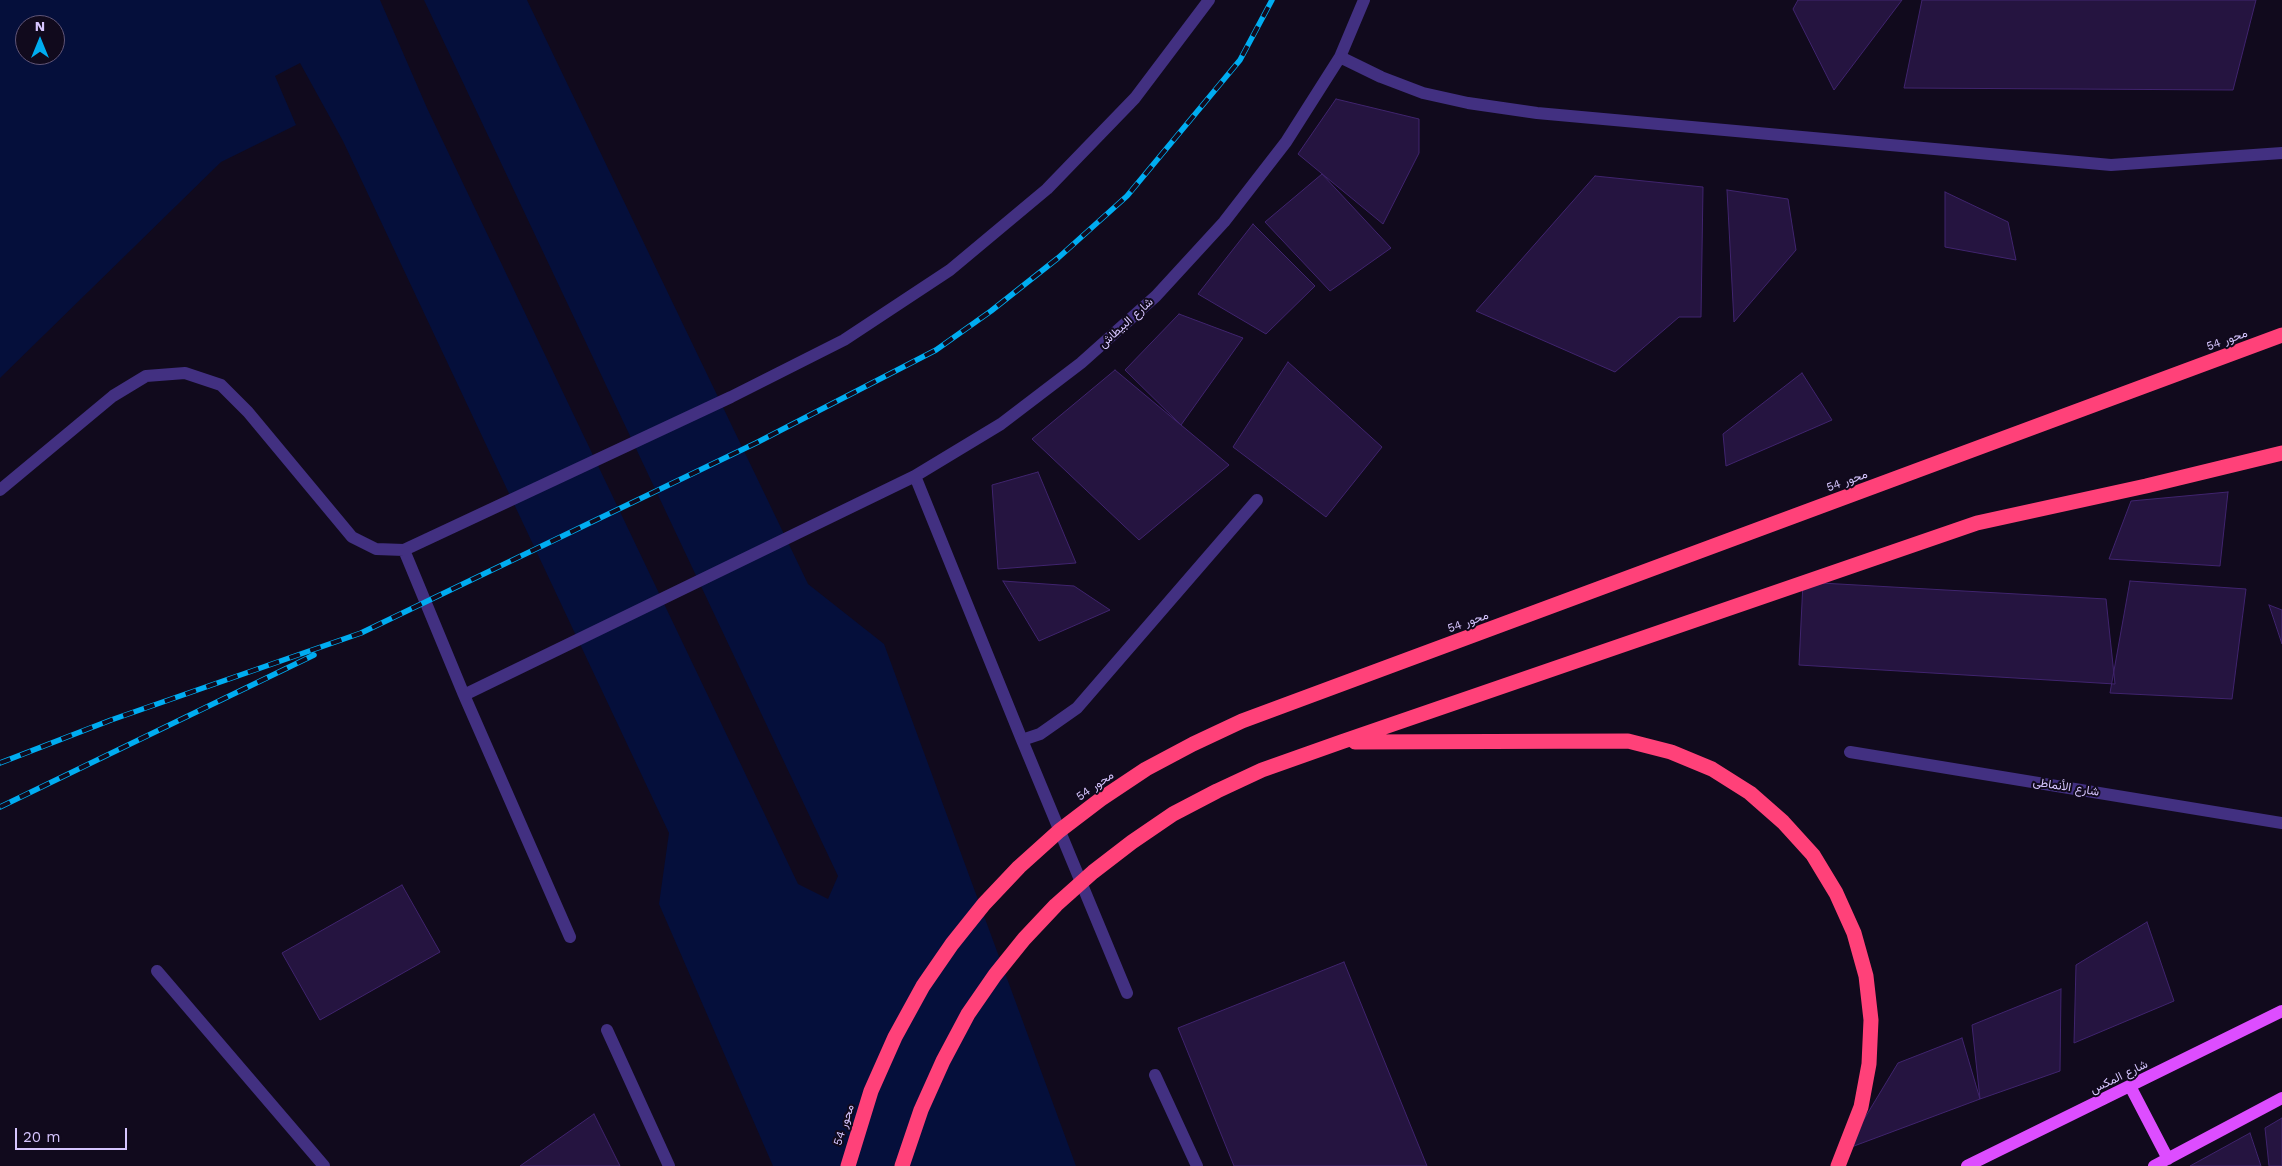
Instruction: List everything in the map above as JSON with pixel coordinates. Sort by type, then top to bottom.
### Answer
[{"type":"highway","name":"محور 54","points":[[848,1166],[871,1091],[894,1037],[923,986],[952,944],[984,904],[1026,861],[1073,820],[1146,769],[1242,721],[2282,335]]},
{"type":"highway","points":[[902,1166],[921,1110],[942,1061],[968,1014],[995,975],[1024,939],[1071,892],[1132,842],[1173,814],[1262,770],[1977,523],[2146,486],[2282,452]]},
{"type":"highway","points":[[1341,742],[1628,741],[1671,752],[1712,769],[1750,793],[1784,822],[1813,855],[1836,893],[1854,933],[1866,976],[1871,1020],[1869,1064],[1861,1107],[1838,1166]]},
{"type":"main road","name":"شارع المكس","points":[[1967,1166],[2282,1011]]},
{"type":"main road","points":[[2130,1086],[2168,1159]]},
{"type":"main road","points":[[2154,1166],[2282,1098]]},
{"type":"lane","points":[[0,490],[113,396],[146,376],[185,373],[221,385],[248,412],[352,537],[376,549],[404,550],[731,397],[844,340],[950,270],[1047,189],[1135,98],[1209,0]]},
{"type":"lane","name":"شارع البيطاش","points":[[464,695],[915,476],[1001,424],[1074,369],[1156,296],[1224,222],[1286,142],[1340,57],[1364,0]]},
{"type":"lane","points":[[1340,57],[1381,77],[1423,93],[1468,103],[1538,113],[2111,165],[2282,153]]},
{"type":"lane","points":[[915,476],[1127,992]]},
{"type":"lane","points":[[1022,740],[1040,734],[1077,708],[1257,500]]},
{"type":"lane","points":[[404,550],[464,695],[570,937]]},
{"type":"lane","name":"شارع الأنماطى","points":[[1850,752],[2282,823]]},
{"type":"lane","points":[[157,972],[324,1166]]},
{"type":"lane","points":[[608,1030],[669,1166]]},
{"type":"lane","points":[[1155,1075],[1197,1166]]},
{"type":"shaded area","points":[[0,0],[380,0],[427,108],[798,884],[828,899],[838,876],[424,0],[527,0],[808,584],[884,644],[1076,1166],[773,1166],[659,904],[669,833],[343,141],[300,63],[275,76],[296,125],[221,162],[0,378]]},
{"type":"building","points":[[1798,0],[1902,0],[1834,90],[1793,9]]},
{"type":"building","points":[[1922,0],[2256,0],[2233,90],[1904,88]]},
{"type":"building","points":[[1336,99],[1419,119],[1419,153],[1383,224],[1298,154]]},
{"type":"building","points":[[1322,174],[1391,248],[1330,291],[1265,222]]},
{"type":"building","points":[[1595,176],[1703,187],[1701,317],[1679,317],[1615,372],[1476,311]]},
{"type":"building","points":[[1727,190],[1788,199],[1796,250],[1734,322]]},
{"type":"building","points":[[1945,192],[2008,222],[2016,260],[1945,247]]},
{"type":"building","points":[[1253,224],[1315,286],[1266,334],[1198,294]]},
{"type":"building","points":[[1179,314],[1243,338],[1181,425],[1125,370]]},
{"type":"building","points":[[1288,362],[1382,447],[1326,517],[1233,447]]},
{"type":"building","points":[[1115,370],[1229,465],[1139,540],[1032,439]]},
{"type":"building","points":[[1802,373],[1832,420],[1726,466],[1723,434]]},
{"type":"building","points":[[1038,472],[1076,563],[998,569],[992,485]]},
{"type":"building","points":[[2228,492],[2220,566],[2109,559],[2131,501]]},
{"type":"building","points":[[1003,581],[1074,586],[1110,610],[1039,641]]},
{"type":"building","points":[[2130,581],[2246,589],[2232,699],[2110,693]]},
{"type":"building","points":[[1803,582],[2106,599],[2115,684],[1799,665]]},
{"type":"building","points":[[2269,605],[2282,610],[2282,644]]},
{"type":"building","points":[[402,885],[440,952],[320,1020],[282,953]]},
{"type":"building","points":[[2147,922],[2174,1001],[2074,1043],[2076,965]]},
{"type":"building","points":[[1344,962],[1427,1166],[1234,1166],[1178,1028]]},
{"type":"building","points":[[2061,989],[2060,1071],[1980,1099],[1972,1025]]},
{"type":"building","points":[[1962,1038],[1980,1099],[1846,1149],[1898,1063]]},
{"type":"building","points":[[594,1114],[620,1166],[520,1166]]},
{"type":"building","points":[[2282,1118],[2282,1166],[2269,1166],[2265,1128]]},
{"type":"building","points":[[2250,1133],[2261,1166],[2190,1166]]},
{"type":"railway","points":[[0,763],[111,720],[361,633],[756,443],[936,350],[991,311],[1058,258],[1127,196],[1240,60],[1272,0]]},
{"type":"railway","points":[[0,807],[314,655]]}]
